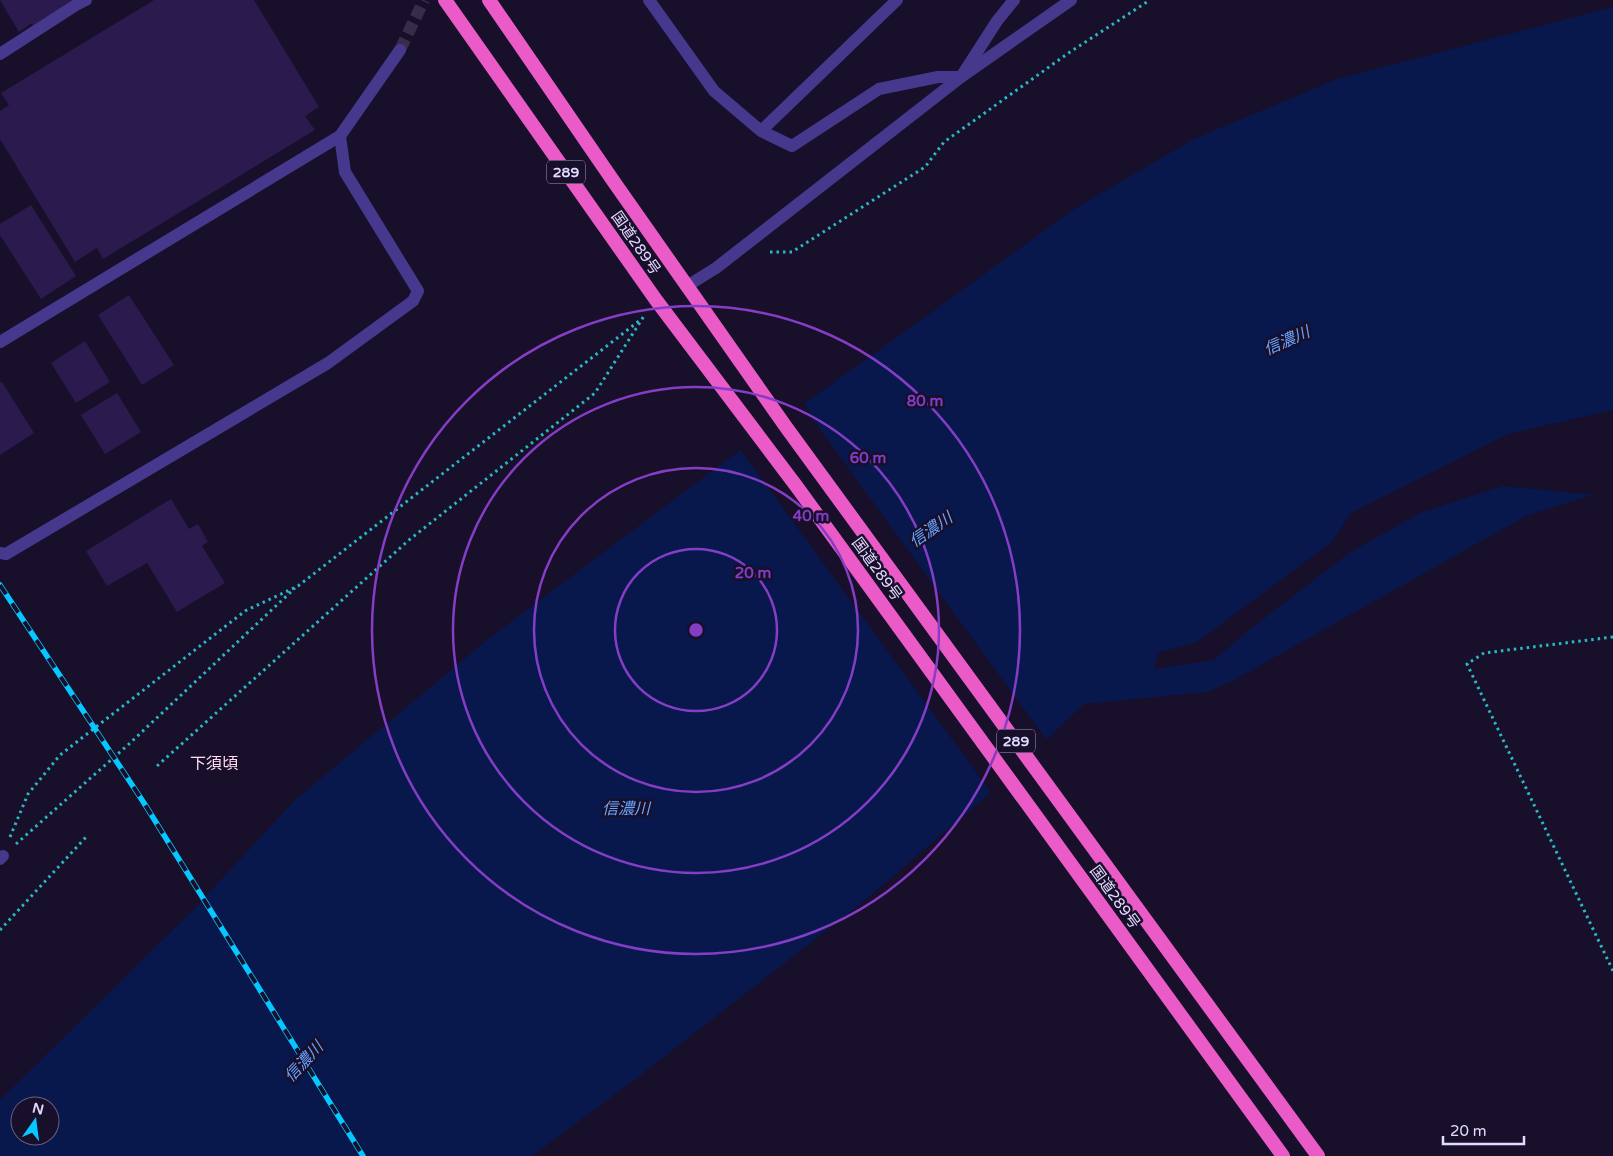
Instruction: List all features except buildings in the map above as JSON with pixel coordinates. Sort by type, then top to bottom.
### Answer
[{"type":"highway","name":"国道289号","points":[[445,0],[656,300],[797,487],[1283,1156]]},
{"type":"highway","name":"国道289号","points":[[489,0],[786,427],[1318,1156]]},
{"type":"street","points":[[0,54],[86,0]]},
{"type":"street","points":[[649,0],[714,91],[761,131],[792,146],[879,89],[938,76],[961,77]]},
{"type":"street","points":[[761,131],[897,0]]},
{"type":"street","points":[[961,77],[997,21],[1014,0]]},
{"type":"street","points":[[687,286],[735,254],[961,77],[1072,0]]},
{"type":"street","points":[[0,342],[340,136],[400,50]]},
{"type":"street","points":[[0,553],[6,554],[328,363],[413,301],[418,292],[345,172],[340,136]]},
{"type":"path","points":[[735,254],[792,252],[925,167],[944,142],[1070,52],[1150,0]]},
{"type":"path","points":[[157,766],[409,540],[594,393],[639,321],[656,300]]},
{"type":"path","points":[[1,858],[129,744],[298,586],[639,321]]},
{"type":"path","points":[[1,858],[28,794],[60,755],[245,611],[298,586]]},
{"type":"path","points":[[1613,637],[1484,653],[1467,664],[1613,971]]},
{"type":"path","points":[[0,930],[87,836]]},
{"type":"water","name":"信濃川","points":[[1613,7],[1613,410],[1508,434],[1351,513],[1332,542],[1197,642],[1157,653],[1155,669],[1214,660],[1254,626],[1349,553],[1420,513],[1503,486],[1593,495],[1528,515],[1234,680],[1207,692],[1084,704],[981,801],[864,901],[638,1077],[532,1156],[0,1156],[0,1100],[191,912],[295,800],[492,636],[732,456],[1076,208],[1192,140],[1337,79]]},
{"type":"pier","points":[[804,402],[814,421],[1048,742],[992,794],[739,448]]},
{"type":"tunnel","points":[[400,50],[424,0]]},
{"type":"railway","points":[[0,585],[144,803],[363,1156]]},
{"type":"district","name":"下須頃","points":[[214,764]]}]
